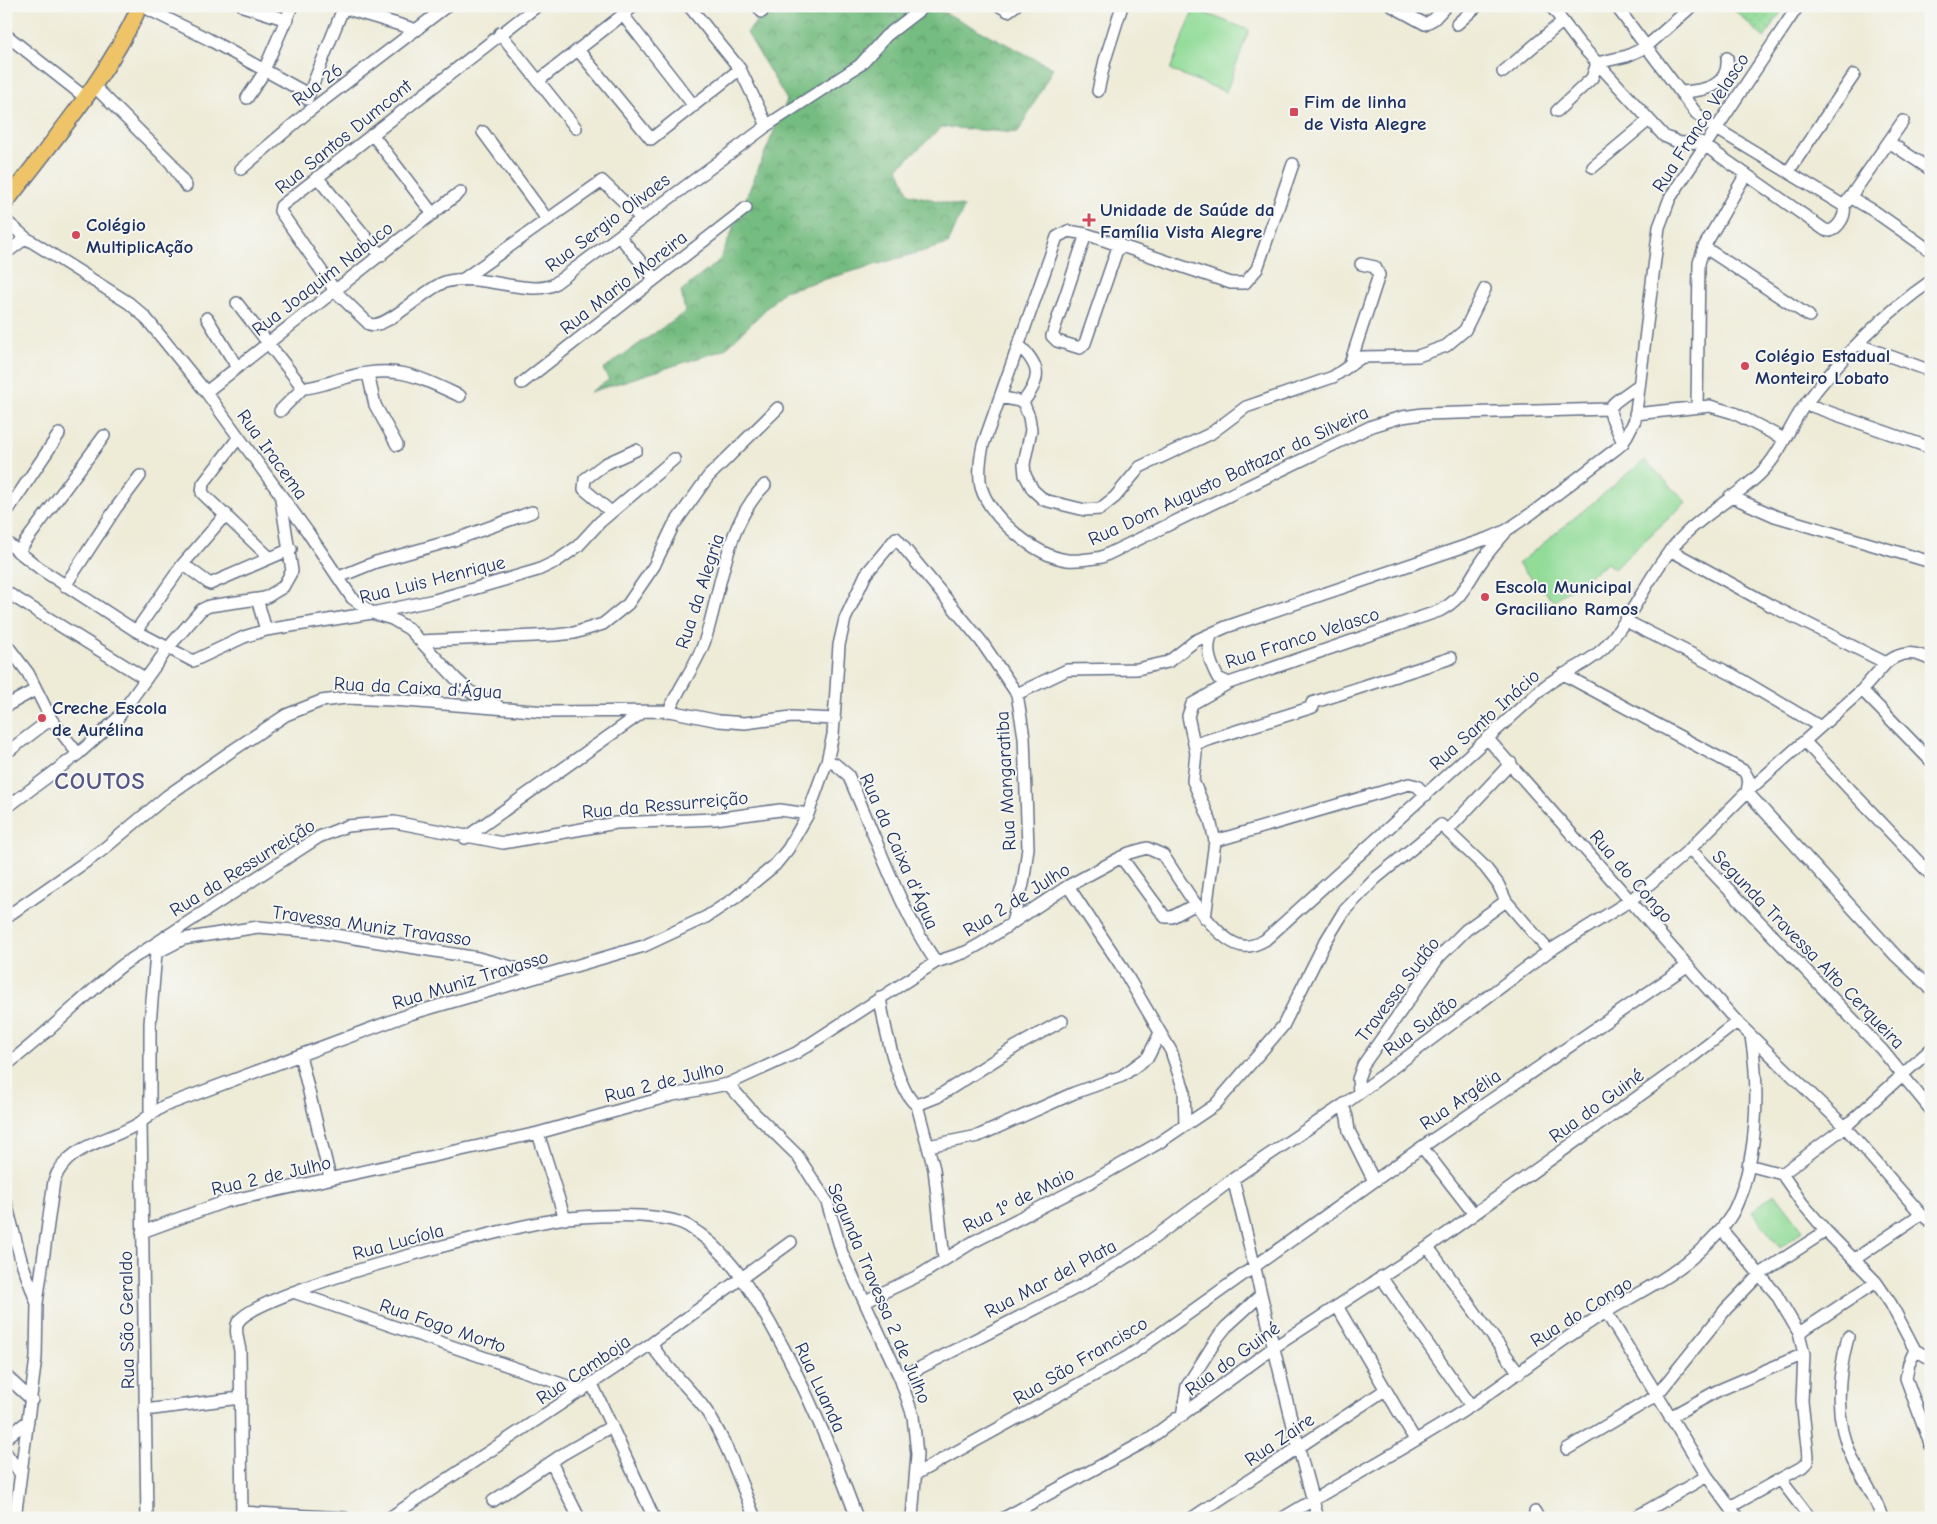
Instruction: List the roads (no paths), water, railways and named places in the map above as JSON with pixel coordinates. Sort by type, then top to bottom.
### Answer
[{"type":"main road","points":[[6,202],[90,92],[127,36],[141,6]]},
{"type":"street","points":[[141,6],[208,39],[308,94]]},
{"type":"street","points":[[243,6],[287,20]]},
{"type":"street","points":[[247,98],[264,71],[292,6]]},
{"type":"street","name":"Rua 26","points":[[242,168],[308,112],[447,6]]},
{"type":"street","name":"Rua Santos Dumcont","points":[[388,320],[376,326],[369,324],[336,292],[280,211],[285,202],[317,176],[536,6]]},
{"type":"street","points":[[538,81],[634,6]]},
{"type":"street","points":[[689,6],[740,69],[766,126]]},
{"type":"street","name":"Rua Sergio Olivaes","points":[[388,320],[434,287],[445,282],[462,280],[550,287],[564,279],[766,126],[860,65],[886,36],[925,6]]},
{"type":"street","points":[[1098,92],[1105,60],[1122,6]]},
{"type":"street","points":[[1392,6],[1419,22],[1430,23],[1446,6]]},
{"type":"street","points":[[1457,24],[1477,6]]},
{"type":"street","points":[[1551,6],[1597,63],[1658,131],[1670,140],[1680,144],[1697,141],[1704,144],[1824,230],[1830,231],[1837,227],[1845,212],[1847,202],[1903,121]]},
{"type":"street","points":[[1616,6],[1696,113],[1715,129],[1788,172],[1847,202],[1874,211],[1928,249]]},
{"type":"street","points":[[1597,63],[1627,56],[1646,47],[1692,6]]},
{"type":"street","name":"Rua Franco Velasco","points":[[1507,530],[1212,633],[1207,649],[1218,678],[1229,683],[1439,611],[1450,605],[1460,596],[1486,555],[1507,530],[1623,443],[1630,432],[1635,414],[1662,217],[1670,198],[1704,144],[1798,6]]},
{"type":"street","points":[[308,112],[308,94],[330,46],[344,7],[418,30]]},
{"type":"street","points":[[623,15],[694,106]]},
{"type":"street","points":[[1503,72],[1562,22]]},
{"type":"street","points":[[500,34],[576,128]]},
{"type":"street","points":[[6,35],[90,92],[171,162],[186,186]]},
{"type":"street","points":[[578,50],[650,139],[740,69]]},
{"type":"street","points":[[1681,92],[1709,89],[1718,83],[1725,74],[1727,58]]},
{"type":"street","points":[[1557,110],[1592,78],[1597,63]]},
{"type":"street","points":[[1788,172],[1854,75]]},
{"type":"street","points":[[1593,167],[1649,120]]},
{"type":"street","points":[[483,132],[547,219]]},
{"type":"street","points":[[372,134],[433,214]]},
{"type":"street","points":[[1889,142],[1931,170]]},
{"type":"street","points":[[1119,244],[1085,343],[1080,348],[1057,340],[1052,336],[1086,234],[1119,244],[1231,284],[1245,283],[1257,269],[1293,164]]},
{"type":"street","points":[[1697,407],[1697,292],[1699,263],[1704,247],[1746,174]]},
{"type":"street","points":[[317,176],[381,256]]},
{"type":"street","points":[[462,280],[602,180],[642,219]]},
{"type":"street","name":"Rua Joaquim Nabuco","points":[[206,392],[336,292],[460,192]]},
{"type":"street","name":"Rua Mario Moreira","points":[[522,383],[746,208]]},
{"type":"street","name":"Rua Iracema","points":[[6,221],[26,238],[122,298],[145,317],[206,392],[339,577],[352,598],[372,614],[392,619],[409,629],[444,668],[469,690],[506,709]]},
{"type":"street","name":"Rua Dom Augusto Baltazar da Silveira","points":[[1086,234],[1073,231],[1062,233],[1054,242],[979,462],[984,496],[998,516],[1032,546],[1066,560],[1102,557],[1372,426],[1395,419],[1433,413],[1612,405]]},
{"type":"street","points":[[620,237],[655,279]]},
{"type":"street","points":[[6,253],[26,238]]},
{"type":"street","points":[[1704,247],[1809,316]]},
{"type":"street","points":[[1350,364],[1379,275],[1375,267],[1361,264]]},
{"type":"street","name":"Rua Santo Inácio","points":[[1147,848],[1163,855],[1206,918],[1234,943],[1250,946],[1265,940],[1544,686],[1577,668],[1595,655],[1626,621],[1657,566],[1670,550],[1706,515],[1764,470],[1806,404],[1859,344],[1892,311],[1930,283]]},
{"type":"street","points":[[1023,402],[1029,417],[1031,430],[1024,464],[1028,483],[1044,500],[1091,510],[1106,504],[1140,467],[1210,434],[1246,407],[1333,377],[1362,357],[1418,356],[1446,346],[1464,330],[1485,289]]},
{"type":"street","points":[[237,303],[266,344],[303,388]]},
{"type":"street","points":[[207,318],[237,367]]},
{"type":"street","points":[[1018,344],[1034,361],[1037,375],[1034,388],[1023,402]]},
{"type":"street","points":[[1859,344],[1931,371]]},
{"type":"street","points":[[280,411],[303,388],[368,374],[398,371],[408,373],[460,396]]},
{"type":"street","points":[[368,374],[375,405],[397,445]]},
{"type":"street","points":[[1623,443],[1615,424],[1610,418],[1612,405],[1639,385]]},
{"type":"street","points":[[1000,396],[1023,402]]},
{"type":"street","points":[[1612,405],[1627,400],[1633,406],[1635,414]]},
{"type":"street","points":[[1806,404],[1931,448]]},
{"type":"street","points":[[1615,424],[1628,424],[1635,414],[1697,407],[1722,408],[1784,439]]},
{"type":"street","points":[[420,641],[556,635],[581,631],[607,622],[636,595],[654,566],[673,526],[708,477],[778,408]]},
{"type":"street","points":[[6,513],[59,434]]},
{"type":"street","points":[[18,552],[104,436]]},
{"type":"street","points":[[239,437],[201,489],[204,496],[226,514],[269,557]]},
{"type":"street","points":[[611,512],[584,489],[585,479],[605,464],[636,450]]},
{"type":"street","name":"Rua Luis Henrique","points":[[6,542],[65,586],[136,631],[194,660],[266,630],[372,614],[455,595],[538,570],[556,561],[578,546],[611,512],[674,459]]},
{"type":"street","points":[[65,586],[116,508],[140,476]]},
{"type":"street","name":"Rua da Alegria","points":[[669,711],[705,639],[719,584],[746,508],[765,485]]},
{"type":"street","points":[[6,808],[78,754],[117,719],[168,648],[201,610],[209,606],[257,599],[274,594],[288,581],[292,571],[291,549],[280,495]]},
{"type":"street","points":[[1730,496],[1775,516],[1931,562]]},
{"type":"street","points":[[339,577],[376,562],[454,540],[532,512]]},
{"type":"street","points":[[136,631],[183,564],[226,514]]},
{"type":"street","name":"Rua Muniz Travasso","points":[[16,1518],[20,1473],[32,1400],[36,1358],[37,1303],[54,1182],[59,1168],[79,1151],[146,1118],[164,1106],[410,1014],[644,946],[706,917],[735,898],[775,865],[788,849],[808,814],[827,761],[835,719],[840,638],[849,608],[866,574],[896,538],[910,553]]},
{"type":"street","points":[[183,564],[210,584],[291,549]]},
{"type":"street","points":[[1670,550],[1886,663],[1895,656],[1906,653],[1914,653],[1931,660]]},
{"type":"street","name":"Rua Mangaratiba","points":[[910,553],[981,640],[1017,694],[1024,737],[1028,848],[1023,884],[1012,922]]},
{"type":"street","points":[[6,592],[146,679]]},
{"type":"street","points":[[257,599],[266,630]]},
{"type":"street","points":[[1626,621],[1733,675],[1820,726]]},
{"type":"street","points":[[1017,694],[1067,670],[1153,667],[1168,662],[1195,642],[1212,633]]},
{"type":"street","points":[[6,644],[28,673],[35,690],[51,718],[78,754]]},
{"type":"street","points":[[1194,744],[1451,658]]},
{"type":"street","name":"Rua Sudão","points":[[1233,1179],[1343,1105],[1549,951],[1631,900],[1690,849],[1747,792],[1862,690],[1886,663]]},
{"type":"street","points":[[1563,674],[1744,771],[1749,780],[1747,792],[1896,956],[1931,989]]},
{"type":"street","points":[[1206,918],[1215,841],[1210,820],[1193,780],[1196,753],[1188,723],[1188,710],[1200,698],[1229,683]]},
{"type":"street","points":[[6,706],[35,690]]},
{"type":"street","points":[[1862,690],[1931,762]]},
{"type":"street","name":"Rua da Caixa d'Água","points":[[6,917],[100,852],[167,796],[286,715],[306,706],[346,698],[546,712],[669,711],[720,721],[754,723],[792,717],[835,719]]},
{"type":"street","points":[[465,838],[642,712]]},
{"type":"street","points":[[6,754],[51,718]]},
{"type":"street","name":"Rua do Congo","points":[[1488,738],[1737,1022],[1845,1127],[1928,1219]]},
{"type":"street","points":[[1805,742],[1931,875]]},
{"type":"street","name":"Rua da Caixa d'Água","points":[[827,761],[835,764],[848,775],[911,920],[936,962]]},
{"type":"street","name":"Rua 1º de Maio","points":[[865,1302],[920,1275],[944,1259],[1084,1185],[1157,1144],[1215,1106],[1278,1033],[1344,910],[1376,878],[1443,829],[1511,764]]},
{"type":"street","name":"Rua Santo Inácio","points":[[1215,841],[1409,784],[1417,786],[1426,795]]},
{"type":"street","name":"Rua da Ressurreição","points":[[6,1065],[51,1029],[94,987],[124,964],[319,837],[347,826],[394,822],[465,838],[503,843],[616,823],[715,819],[780,810],[808,814]]},
{"type":"street","points":[[1443,829],[1485,868],[1498,884],[1506,901],[1549,951]]},
{"type":"street","name":"Rua 2 de Julho","points":[[142,1232],[224,1202],[538,1133],[664,1098],[728,1084],[796,1053],[936,962],[966,952],[1068,886],[1121,857],[1147,848]]},
{"type":"street","name":"Segunda Travessa Alto Cerqueira","points":[[1690,849],[1902,1074],[1931,1110]]},
{"type":"street","points":[[1121,857],[1165,918],[1172,917],[1196,904]]},
{"type":"street","points":[[1068,886],[1120,964],[1176,1063],[1184,1090],[1186,1124]]},
{"type":"street","name":"Travessa Sudão","points":[[1359,1092],[1358,1079],[1363,1065],[1427,972],[1450,945],[1506,901]]},
{"type":"street","name":"Travessa Muniz Travasso","points":[[166,936],[182,939],[258,927],[280,928],[478,958],[541,976]]},
{"type":"street","name":"Rua São Geraldo","points":[[147,1518],[142,1232],[150,1024],[156,954],[182,939]]},
{"type":"street","name":"Rua Argélia","points":[[1255,1264],[1687,966]]},
{"type":"street","points":[[880,997],[888,1041],[900,1078],[912,1101],[921,1104],[1062,1021]]},
{"type":"street","name":"Rua do Guiné","points":[[1004,1518],[1146,1441],[1273,1348],[1428,1247],[1674,1071],[1737,1022]]},
{"type":"street","points":[[928,1146],[978,1136],[1074,1093],[1122,1076],[1148,1058],[1160,1032]]},
{"type":"street","name":"Rua do Congo","points":[[1283,1518],[1471,1406],[1606,1312],[1672,1275],[1721,1229],[1732,1214],[1748,1165],[1757,1096],[1756,1069],[1751,1036]]},
{"type":"street","points":[[1782,1174],[1845,1127],[1931,1050]]},
{"type":"street","points":[[300,1055],[330,1178]]},
{"type":"street","name":"Segunda Travessa 2 de Julho","points":[[728,1084],[808,1169],[827,1202],[836,1238],[900,1378],[913,1416],[917,1454],[912,1518]]},
{"type":"street","points":[[921,1104],[936,1189],[944,1259]]},
{"type":"street","points":[[1343,1105],[1349,1131],[1374,1182]]},
{"type":"street","points":[[538,1133],[565,1219]]},
{"type":"street","points":[[1422,1147],[1474,1214]]},
{"type":"street","points":[[1748,1165],[1782,1174],[1802,1203],[1826,1231],[1876,1282],[1891,1304],[1915,1350],[1931,1358]]},
{"type":"street","points":[[1233,1179],[1255,1264],[1273,1348],[1318,1518]]},
{"type":"street","name":"Rua Mar del Plata","points":[[900,1378],[1094,1278],[1157,1237],[1233,1179]]},
{"type":"street","points":[[7,1210],[21,1260],[37,1303]]},
{"type":"street","name":"Rua Lucíola","points":[[242,1515],[238,1322],[262,1306],[293,1292],[357,1270],[489,1234],[565,1219],[633,1216],[673,1220],[686,1224],[700,1234],[743,1276]]},
{"type":"street","points":[[1855,1259],[1928,1219]]},
{"type":"street","points":[[1606,1312],[1656,1396],[1734,1515],[1780,1479],[1807,1462],[1802,1401],[1804,1354],[1799,1333],[1788,1311],[1760,1274],[1721,1229]]},
{"type":"street","points":[[1567,1449],[1656,1396],[1726,1309],[1760,1274],[1826,1231]]},
{"type":"street","name":"Rua Camboja","points":[[389,1518],[651,1344],[791,1242]]},
{"type":"street","points":[[1428,1247],[1519,1373]]},
{"type":"street","name":"Rua São Francisco","points":[[916,1474],[1129,1356],[1255,1264]]},
{"type":"street","name":"Rua Luanda","points":[[743,1276],[806,1390],[856,1518]]},
{"type":"street","points":[[1381,1277],[1471,1406]]},
{"type":"street","points":[[1799,1333],[1876,1282]]},
{"type":"street","name":"Rua Fogo Morto","points":[[293,1292],[582,1391]]},
{"type":"street","points":[[1182,1416],[1187,1386],[1218,1337],[1226,1327],[1261,1295]]},
{"type":"street","points":[[1337,1306],[1415,1440]]},
{"type":"street","points":[[1848,1337],[1838,1387],[1840,1420],[1848,1447],[1874,1496],[1882,1518]]},
{"type":"street","points":[[651,1344],[663,1363],[690,1391],[712,1420],[735,1469],[754,1518]]},
{"type":"street","points":[[1915,1350],[1909,1363],[1906,1378],[1931,1446]]},
{"type":"street","points":[[1670,1417],[1717,1391],[1804,1354]]},
{"type":"street","points":[[6,1376],[32,1400]]},
{"type":"street","points":[[592,1384],[654,1518]]},
{"type":"street","name":"Rua Zaire","points":[[1192,1518],[1298,1446],[1386,1390]]},
{"type":"street","points":[[145,1410],[240,1398]]},
{"type":"street","points":[[6,1438],[28,1421]]},
{"type":"street","points":[[493,1501],[551,1462],[612,1426]]},
{"type":"street","points":[[6,1453],[20,1473]]},
{"type":"street","points":[[551,1462],[579,1518]]},
{"type":"street","points":[[1634,1518],[1707,1476]]},
{"type":"street","points":[[1780,1479],[1810,1518]]},
{"type":"street","points":[[242,1515],[345,1518]]},
{"type":"place","name":"Fim de linha de Vista Alegre","points":[[1294,112]]},
{"type":"place","name":"Unidade de Saúde da Família Vista Alegre","points":[[1089,220]]},
{"type":"place","name":"Colégio MultiplicAção","points":[[76,235]]},
{"type":"place","name":"Colégio Estadual Monteiro Lobato","points":[[1745,366]]},
{"type":"place","name":"Escola Municipal Graciliano Ramos","points":[[1485,597]]},
{"type":"place","name":"Creche Escola de Aurélina","points":[[42,718]]},
{"type":"district","name":"COUTOS","points":[[100,781]]}]
